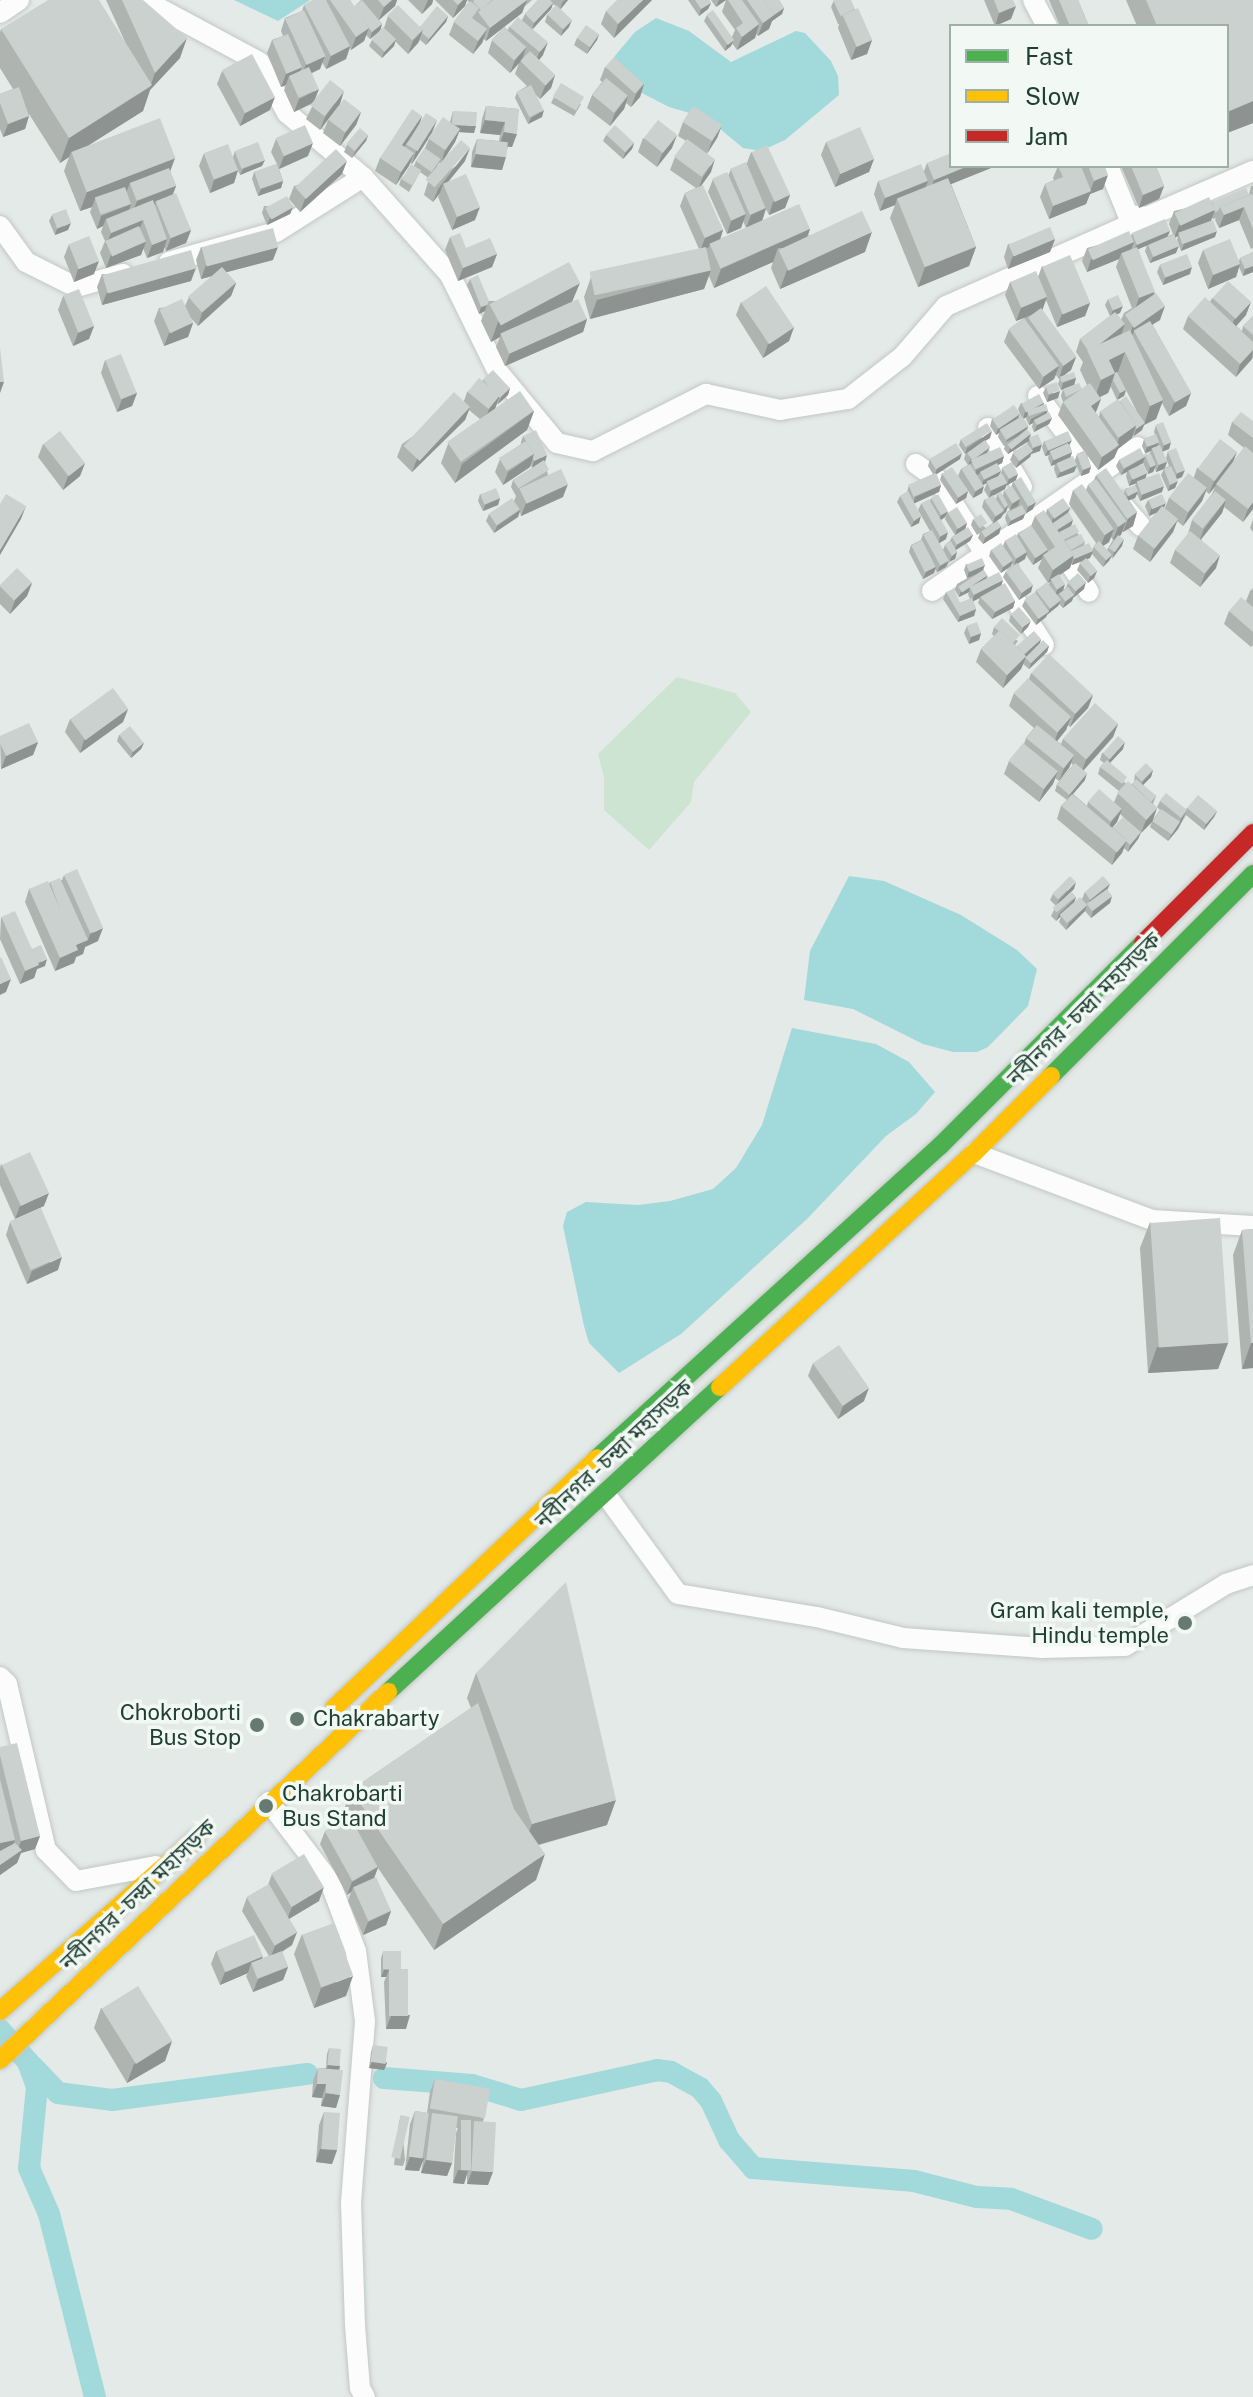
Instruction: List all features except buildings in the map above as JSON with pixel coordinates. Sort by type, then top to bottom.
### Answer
[{"type":"highway","name":"নবীনগর - চন্দ্রা মহাসড়ক","points":[[321,1720],[940,1146],[1253,833]]},
{"type":"highway","name":"নবীনগর - চন্দ্রা মহাসড়ক","points":[[0,2060],[269,1802],[974,1153],[1253,874]]},
{"type":"highway","points":[[500,1551],[521,1572]]},
{"type":"highway","name":"নবীনগর - চন্দ্রা মহাসড়ক","points":[[0,2011],[211,1824]]},
{"type":"street","points":[[0,13],[19,0]]},
{"type":"street","points":[[144,0],[259,62],[287,113],[363,177],[450,275],[498,372],[557,443],[593,451],[706,394],[780,410],[848,399],[902,357],[946,306],[1253,171]]},
{"type":"street","points":[[1033,0],[1046,24]]},
{"type":"street","points":[[1109,168],[1128,215],[1147,217]]},
{"type":"street","points":[[0,226],[26,262],[76,287],[276,232],[363,177]]},
{"type":"street","points":[[1038,396],[1098,476],[1141,526]]},
{"type":"street","points":[[988,428],[1038,518],[1089,592]]},
{"type":"street","points":[[932,591],[1138,447]]},
{"type":"street","points":[[916,464],[938,480],[1044,645]]},
{"type":"street","points":[[974,1153],[1152,1220],[1253,1226]]},
{"type":"street","points":[[606,1495],[678,1594],[817,1617],[903,1638],[1041,1648],[1125,1646],[1226,1584],[1253,1575]]},
{"type":"street","points":[[0,1677],[7,1684],[46,1850],[76,1881],[168,1864]]},
{"type":"street","points":[[269,1802],[330,1882],[356,1951],[365,2021],[351,2204],[355,2325],[360,2388],[365,2397]]},
{"type":"green space","points":[[677,677],[735,693],[751,712],[694,782],[691,802],[649,850],[604,810],[604,777],[598,754]]},
{"type":"water","points":[[234,0],[310,0],[278,21]]},
{"type":"water","points":[[656,18],[689,31],[731,62],[796,31],[805,33],[831,61],[838,76],[839,95],[785,140],[761,151],[743,148],[707,118],[669,107],[638,91],[614,57],[635,32]]},
{"type":"water","points":[[849,876],[884,881],[961,915],[1017,950],[1037,969],[1028,1006],[988,1047],[977,1052],[953,1052],[923,1044],[853,1009],[804,1000],[810,951]]},
{"type":"water","points":[[792,1028],[876,1044],[909,1062],[935,1092],[916,1114],[886,1136],[807,1219],[681,1334],[619,1373],[589,1343],[563,1226],[567,1212],[586,1202],[638,1205],[670,1201],[713,1189],[736,1168],[762,1125]]},
{"type":"waterway","points":[[0,2030],[28,2062],[37,2087],[29,2168],[49,2214],[95,2397]]},
{"type":"waterway","points":[[32,2066],[58,2093],[112,2100],[307,2074]]},
{"type":"waterway","points":[[384,2078],[472,2085],[521,2100],[657,2070],[671,2072],[700,2088],[711,2101],[729,2140],[753,2168],[914,2181],[977,2197],[1011,2199],[1092,2229]]},
{"type":"traffic: fast","points":[[1051,1076],[1253,874]]},
{"type":"traffic: fast","points":[[597,1458],[940,1146],[1143,943]]},
{"type":"traffic: fast","points":[[388,1692],[720,1387]]},
{"type":"traffic: slow","points":[[720,1387],[974,1153],[1051,1076]]},
{"type":"traffic: slow","points":[[334,1708],[597,1458]]},
{"type":"traffic: slow","points":[[0,2060],[388,1692]]},
{"type":"traffic: slow","points":[[0,2011],[196,1838]]},
{"type":"traffic: jam","points":[[1143,943],[1253,833]]},
{"type":"place","name":"Gram kali temple, Hindu temple","points":[[1185,1623]]},
{"type":"place","name":"Chakrabarty","points":[[297,1719]]},
{"type":"place","name":"Chokroborti Bus Stop","points":[[257,1725]]},
{"type":"place","name":"Chakrobarti Bus Stand","points":[[266,1806]]}]
